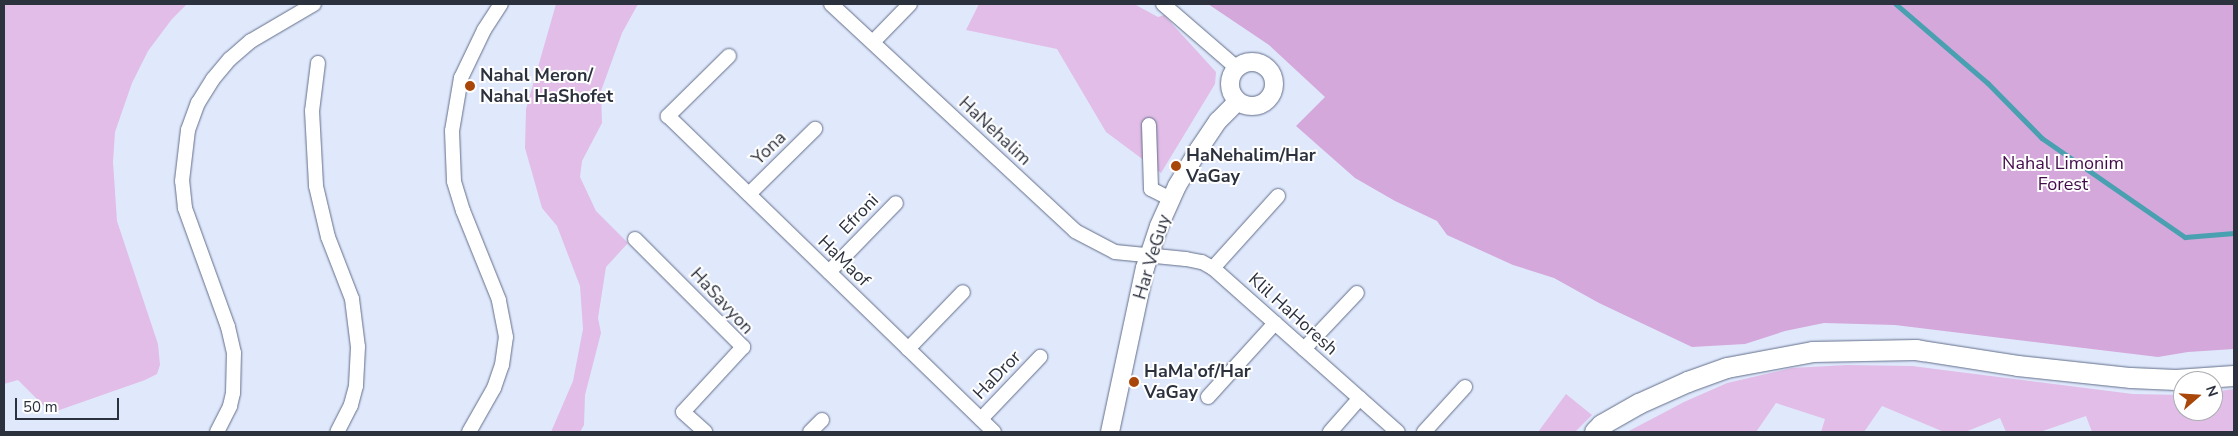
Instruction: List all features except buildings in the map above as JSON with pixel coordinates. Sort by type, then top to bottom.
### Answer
[{"type":"main road","points":[[1595,432],[1639,404],[1696,379],[1727,368],[1813,352],[1916,350],[2018,366],[2122,377],[2176,380],[2234,376]]},
{"type":"street","points":[[217,432],[230,406],[233,394],[234,353],[228,327],[185,208],[182,181],[188,130],[198,103],[213,79],[230,59],[251,41],[314,4]]},
{"type":"street","points":[[468,432],[494,388],[502,365],[506,337],[500,300],[463,211],[454,181],[452,131],[461,78],[470,57],[501,4]]},
{"type":"street","name":"HaNehalim","points":[[831,4],[1075,231],[1115,252],[1148,257]]},
{"type":"street","points":[[873,42],[910,4]]},
{"type":"street","points":[[1163,4],[1237,68]]},
{"type":"street","name":"HaMaof","points":[[729,56],[668,116],[994,432]]},
{"type":"street","points":[[1246,62],[1256,62],[1270,70],[1274,80],[1274,91],[1265,102],[1251,106],[1238,101],[1231,88],[1230,81],[1237,68],[1246,62]]},
{"type":"street","points":[[318,63],[312,110],[316,186],[328,237],[352,299],[358,347],[356,386],[350,405],[337,432]]},
{"type":"street","name":"Har VeGuy","points":[[1110,432],[1148,257],[1171,199],[1207,137],[1218,121],[1238,101]]},
{"type":"street","points":[[1149,125],[1151,188],[1171,199]]},
{"type":"street","name":"Yona","points":[[748,194],[815,129]]},
{"type":"street","points":[[1213,268],[1278,196]]},
{"type":"street","name":"Efroni","points":[[829,272],[896,203]]},
{"type":"street","name":"HaSavyon","points":[[635,239],[743,347],[683,412],[705,432]]},
{"type":"street","name":"Klil HaHoresh","points":[[1148,257],[1186,258],[1202,262],[1213,268],[1398,432]]},
{"type":"street","points":[[908,349],[963,292]]},
{"type":"street","points":[[1304,349],[1357,293]]},
{"type":"street","points":[[1208,397],[1275,323]]},
{"type":"street","name":"HaDror","points":[[981,419],[1040,357]]},
{"type":"street","points":[[1424,432],[1465,387]]},
{"type":"street","points":[[1330,432],[1360,398]]},
{"type":"street","points":[[810,432],[822,420]]},
{"type":"shaded area","points":[[4,4],[187,4],[172,19],[148,51],[132,83],[115,132],[113,162],[117,221],[158,344],[160,365],[157,374],[145,380],[51,413],[18,380],[4,384]]},
{"type":"shaded area","points":[[556,4],[638,4],[622,33],[601,91],[602,123],[582,161],[580,177],[596,211],[628,243],[606,267],[598,318],[601,333],[585,395],[584,425],[580,432],[551,432],[573,381],[583,329],[580,286],[557,226],[542,208],[525,148],[526,109]]},
{"type":"shaded area","points":[[979,4],[1134,4],[1158,17],[1164,15],[1216,72],[1215,84],[1161,173],[1106,132],[1057,49],[966,30]]},
{"type":"shaded area","points":[[1847,365],[1912,366],[2133,394],[2173,395],[2173,421],[2223,421],[2223,391],[2234,389],[2234,432],[2092,432],[2086,416],[2040,432],[2006,432],[2000,418],[1965,432],[1944,432],[1882,406],[1864,432],[1821,432],[1825,419],[1776,403],[1756,432],[1627,432],[1684,402],[1727,383],[1792,368]]},
{"type":"shaded area","points":[[1566,394],[1592,415],[1575,432],[1538,432]]},
{"type":"green space","name":"Nahal Limonim Forest","points":[[1208,4],[2234,4],[2234,349],[2188,352],[2158,357],[1895,325],[1824,323],[1785,331],[1745,344],[1692,347],[1599,303],[1554,278],[1513,265],[1447,235],[1437,221],[1395,201],[1355,178],[1296,126],[1325,97],[1269,45]]},
{"type":"waterway","points":[[1896,4],[1988,83],[2042,138],[2185,237],[2234,233]]},
{"type":"place","name":"Nahal Meron/ Nahal HaShofet","points":[[470,86]]},
{"type":"place","name":"HaNehalim/Har VaGay","points":[[1176,166]]},
{"type":"place","name":"HaMa'of/Har VaGay","points":[[1134,382]]}]
